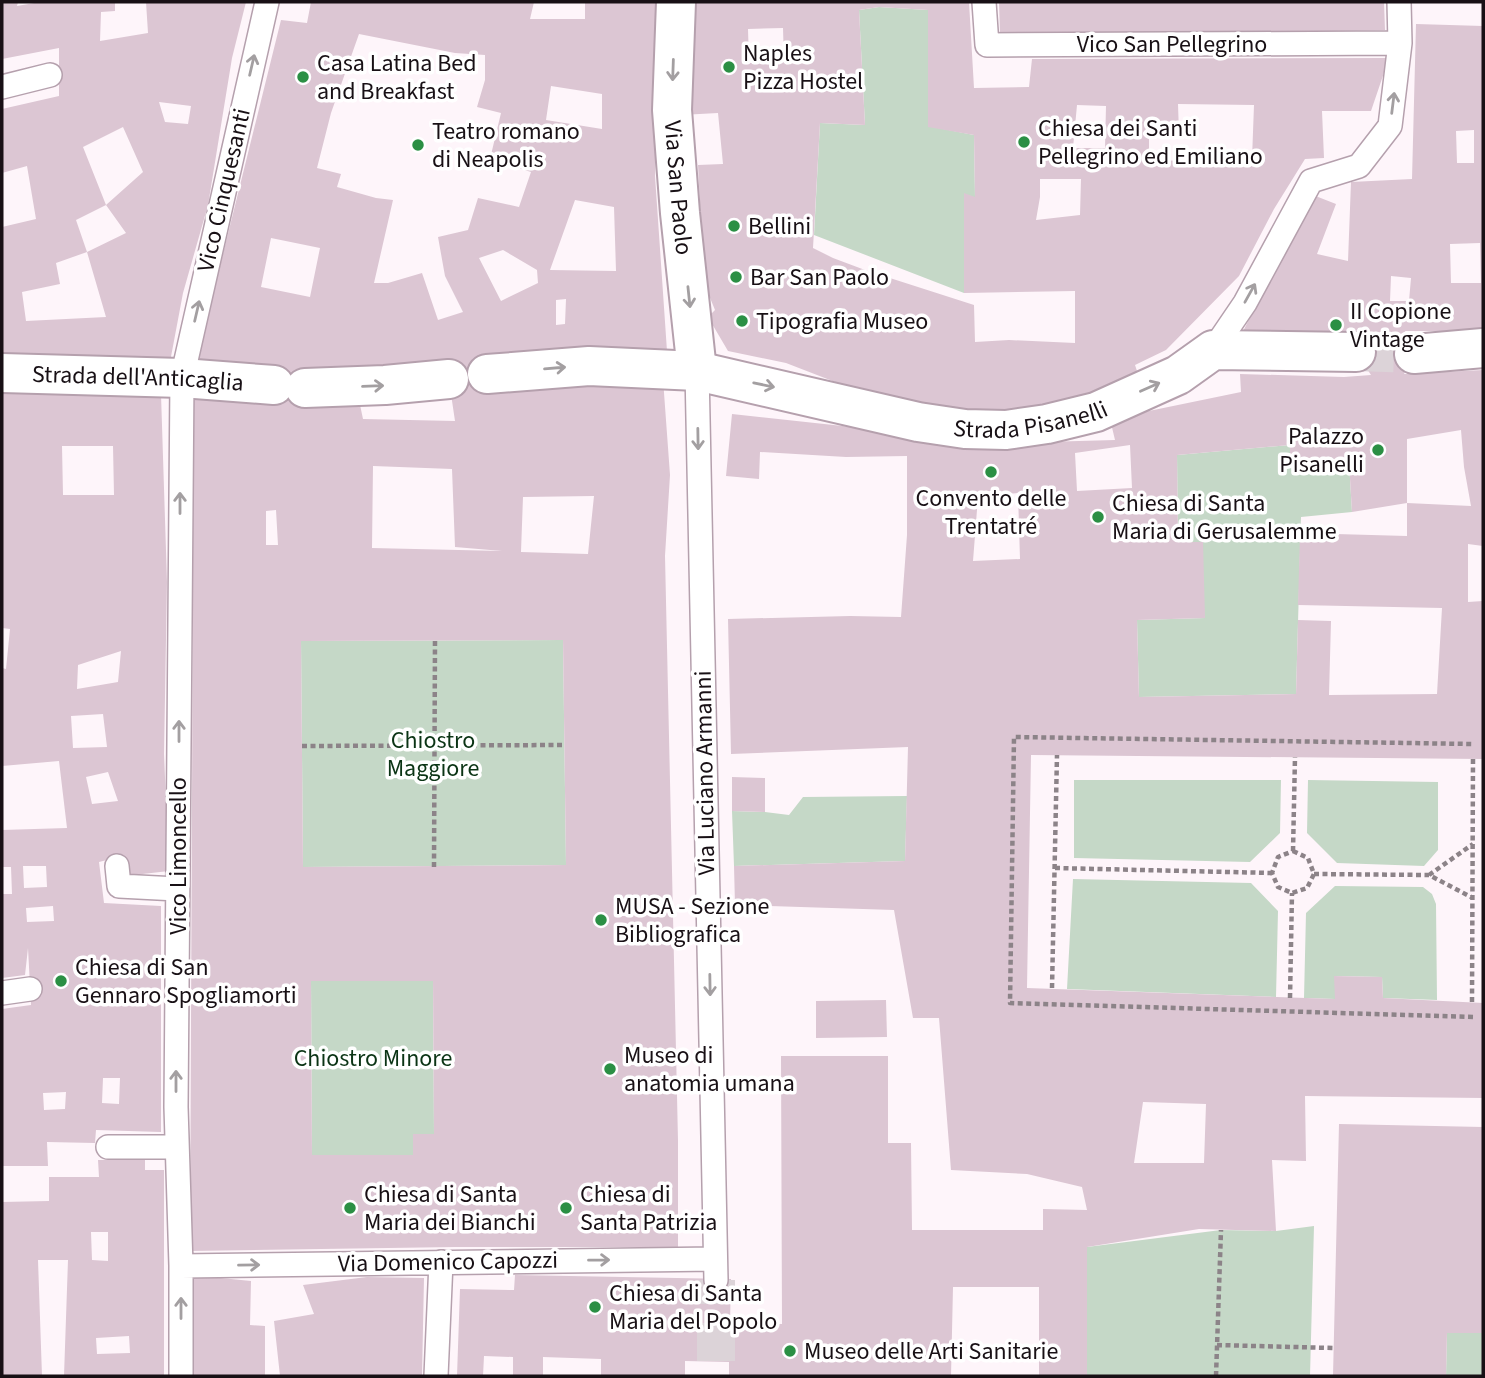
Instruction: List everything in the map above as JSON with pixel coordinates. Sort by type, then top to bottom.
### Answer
[{"type":"street","name":"Via San Paolo","points":[[676,2],[671,110],[697,371]]},
{"type":"street","points":[[1414,354],[1483,348]]},
{"type":"street","name":"Strada Pisanelli","points":[[697,371],[918,422],[965,429],[1006,430],[1047,424],[1096,412],[1178,375],[1213,350]]},
{"type":"street","points":[[1213,350],[1356,352]]},
{"type":"street","points":[[487,374],[589,366],[697,371]]},
{"type":"street","name":"Strada dell'Anticaglia","points":[[2,373],[181,378],[290,386],[386,385],[449,379]]},
{"type":"lane","name":"Vico Cinquesanti","points":[[181,378],[267,2]]},
{"type":"lane","name":"Vico San Pellegrino","points":[[984,2],[987,45],[1400,43]]},
{"type":"lane","points":[[1213,350],[1245,303],[1311,181],[1359,166],[1390,126],[1400,43],[1399,2]]},
{"type":"lane","points":[[2,87],[50,75]]},
{"type":"lane","name":"Via Luciano Armanni","points":[[697,371],[716,1269]]},
{"type":"lane","name":"Vico Limoncello","points":[[181,378],[176,1107],[181,1376]]},
{"type":"lane","points":[[117,866],[119,886],[177,889]]},
{"type":"lane","points":[[2,993],[30,989]]},
{"type":"lane","points":[[108,1147],[177,1147]]},
{"type":"lane","points":[[436,1376],[441,1262]]},
{"type":"lane","name":"Via Domenico Capozzi","points":[[181,1266],[441,1262],[716,1269]]},
{"type":"path","points":[[434,867],[435,640]]},
{"type":"path","points":[[1473,1017],[1010,1003],[1014,737],[1474,744]]},
{"type":"path","points":[[302,746],[565,745]]},
{"type":"path","points":[[1052,988],[1057,755]]},
{"type":"path","points":[[1293,851],[1295,757]]},
{"type":"path","points":[[1472,1002],[1473,759]]},
{"type":"path","points":[[1429,876],[1473,844]]},
{"type":"path","points":[[1293,851],[1308,858],[1314,874],[1307,888],[1292,893],[1278,887],[1272,873],[1278,857],[1293,851]]},
{"type":"path","points":[[1055,868],[1272,873]]},
{"type":"path","points":[[1314,874],[1429,876],[1472,897]]},
{"type":"path","points":[[1290,998],[1292,893]]},
{"type":"path","points":[[1216,1376],[1221,1230]]},
{"type":"path","points":[[1217,1345],[1333,1348]]},
{"type":"green space","points":[[879,7],[928,10],[928,126],[974,135],[975,197],[964,293],[814,235],[820,123],[865,125],[859,10]]},
{"type":"green space","points":[[1290,445],[1290,462],[1349,462],[1352,512],[1301,517],[1296,694],[1139,697],[1137,620],[1205,618],[1178,542],[1177,455]]},
{"type":"green space","name":"Chiostro Maggiore","points":[[563,640],[566,865],[303,867],[301,641]]},
{"type":"green space","points":[[1074,780],[1281,780],[1280,833],[1250,862],[1074,858]]},
{"type":"green space","points":[[1308,780],[1438,782],[1438,850],[1424,866],[1337,863],[1307,833]]},
{"type":"green space","points":[[907,796],[905,861],[734,866],[732,811],[789,815],[803,797]]},
{"type":"green space","points":[[1073,879],[1251,883],[1278,911],[1276,997],[1067,989]]},
{"type":"green space","points":[[1335,886],[1423,887],[1432,894],[1436,904],[1437,1000],[1383,998],[1382,977],[1335,976],[1335,999],[1304,998],[1306,913]]},
{"type":"green space","name":"Chiostro Minore","points":[[311,981],[433,981],[434,1134],[413,1134],[413,1155],[312,1155]]},
{"type":"green space","points":[[1314,1226],[1310,1376],[1087,1376],[1087,1247],[1221,1230],[1276,1231]]},
{"type":"green space","points":[[1447,1333],[1483,1333],[1483,1376],[1446,1376]]},
{"type":"building","points":[[2,2],[18,2],[17,6],[40,2],[115,2],[115,11],[101,12],[100,41],[148,33],[146,2],[246,2],[232,58],[208,205],[183,293],[170,362],[2,355],[2,227],[36,219],[27,166],[2,173],[2,109],[59,96],[59,48],[2,59]],"holes":[[[159,102],[191,106],[188,124],[165,122]],[[123,127],[143,172],[106,205],[83,147]],[[106,205],[126,233],[87,252],[76,220]],[[87,252],[106,317],[26,321],[22,292],[60,284],[56,263]]]},
{"type":"building","points":[[311,2],[534,2],[530,19],[585,19],[585,2],[661,2],[655,176],[667,351],[663,379],[670,475],[665,556],[678,1247],[190,1251],[193,571],[189,486],[194,371],[281,20],[307,23]],"holes":[[[359,34],[455,53],[485,55],[485,80],[477,107],[501,113],[490,159],[531,172],[519,207],[478,198],[468,230],[438,237],[445,276],[463,312],[438,320],[422,273],[388,283],[374,283],[393,200],[337,187],[341,174],[317,168],[331,113]],[[551,86],[602,94],[602,129],[546,120]],[[575,200],[614,207],[616,271],[550,270]],[[271,238],[320,248],[310,297],[261,287]],[[503,250],[537,270],[538,283],[501,301],[479,258]],[[566,299],[565,324],[556,325],[556,300]],[[448,374],[455,421],[363,419],[359,400]],[[373,466],[452,469],[455,547],[502,551],[372,548]],[[594,496],[588,554],[521,552],[523,497]],[[276,510],[278,545],[266,545],[266,511]],[[563,640],[566,865],[303,867],[301,641]],[[311,981],[433,981],[434,1134],[413,1134],[413,1155],[312,1155]]]},
{"type":"building","points":[[687,2],[969,2],[974,88],[1029,87],[1032,59],[1389,58],[1371,111],[1322,111],[1324,158],[1305,159],[1274,209],[1239,276],[1166,350],[1135,365],[1140,380],[1086,401],[976,418],[861,392],[786,363],[728,351],[708,317],[715,310],[704,283],[698,165],[723,164],[718,113],[681,115]],"holes":[[[879,7],[928,10],[928,127],[974,135],[975,197],[964,193],[964,293],[1075,291],[1075,343],[1009,340],[975,342],[974,305],[865,270],[813,248],[820,123],[865,125],[859,10]],[[783,28],[784,62],[749,63],[748,29]],[[1178,104],[1254,105],[1252,159],[1149,161],[1149,134],[1179,134]],[[1077,105],[1106,106],[1105,148],[1073,148]],[[1040,179],[1081,179],[1080,215],[1036,220]]]},
{"type":"building","points":[[999,2],[1384,2],[1385,30],[1000,34]]},
{"type":"building","points":[[1416,24],[1483,26],[1483,331],[1405,331],[1414,354],[1404,374],[1483,370],[1483,546],[1468,544],[1468,602],[1483,601],[1483,759],[1031,755],[1027,988],[1335,999],[1334,976],[1382,977],[1383,998],[1483,1003],[1483,1098],[1305,1096],[1306,1161],[1272,1160],[1276,1231],[1199,1229],[1087,1247],[1087,1376],[1039,1376],[1039,1287],[953,1287],[951,1376],[729,1376],[729,1362],[685,1361],[685,1376],[601,1376],[601,1359],[543,1357],[543,1376],[513,1376],[513,1357],[484,1356],[483,1376],[457,1376],[460,1289],[514,1290],[515,1275],[731,1279],[730,1323],[782,1324],[781,1056],[888,1056],[888,1143],[911,1143],[912,1230],[1043,1230],[1043,1209],[1087,1210],[1082,1187],[1027,1174],[951,1170],[939,1018],[913,1018],[894,910],[735,905],[734,866],[905,861],[908,747],[731,754],[728,619],[901,617],[907,535],[907,456],[846,457],[760,452],[759,479],[726,476],[732,414],[907,433],[967,444],[1115,440],[1110,419],[1241,392],[1240,374],[1344,377],[1371,375],[1356,352],[1237,343],[1313,195],[1336,204],[1317,254],[1348,261],[1351,182],[1412,179]],"holes":[[[1474,130],[1474,163],[1457,163],[1456,131]],[[1480,243],[1481,283],[1451,283],[1450,244]],[[1391,276],[1411,278],[1409,301],[1390,301]],[[1461,430],[1471,506],[1407,503],[1407,439]],[[1130,445],[1132,488],[1077,491],[1075,453]],[[1290,445],[1290,463],[1349,462],[1352,512],[1407,503],[1407,536],[1300,533],[1298,605],[1442,608],[1437,694],[1329,695],[1331,621],[1298,620],[1296,694],[1139,697],[1137,620],[1205,618],[1203,542],[1178,542],[1177,455]],[[1018,493],[1020,559],[973,561],[978,497]],[[1143,1102],[1206,1104],[1204,1163],[1134,1163]]]},
{"type":"building","points":[[2,388],[161,394],[167,582],[164,754],[169,871],[125,876],[123,856],[99,862],[104,903],[161,906],[161,1132],[96,1130],[95,1143],[47,1142],[48,1166],[2,1166],[2,1009],[31,1005],[28,948],[25,975],[2,978],[2,894],[12,894],[11,867],[2,867],[2,830],[67,828],[59,761],[2,766],[2,668],[6,669],[10,629],[2,628]],"holes":[[[62,446],[113,446],[114,495],[63,495]],[[121,651],[118,682],[77,689],[78,665]],[[103,714],[107,747],[73,748],[71,716]],[[108,772],[118,801],[92,804],[86,777]],[[23,866],[46,866],[47,887],[24,888]],[[53,906],[54,921],[27,922],[26,908]],[[103,1078],[120,1078],[119,1104],[102,1103]],[[66,1092],[65,1109],[44,1110],[43,1093]]]},
{"type":"building","points":[[732,777],[765,778],[765,812],[732,811]]},
{"type":"building","points":[[886,1000],[887,1037],[816,1038],[816,1001]]},
{"type":"building","points":[[1339,1124],[1483,1127],[1483,1333],[1447,1333],[1446,1376],[1333,1376]]},
{"type":"building","points":[[98,1160],[145,1160],[145,1170],[164,1170],[164,1376],[64,1376],[68,1260],[38,1260],[42,1376],[2,1376],[2,1202],[49,1201],[49,1177],[99,1177]],"holes":[[[91,1232],[108,1232],[108,1261],[92,1260]],[[129,1336],[130,1353],[97,1354],[96,1338]]]},
{"type":"building","points":[[191,1275],[251,1281],[250,1325],[265,1326],[265,1376],[190,1376]]},
{"type":"building","points":[[367,1277],[424,1278],[422,1376],[280,1376],[274,1321],[314,1314],[303,1285]]},
{"type":"tunnel","points":[[1356,352],[1414,354]]},
{"type":"tunnel","points":[[716,1280],[716,1361]]},
{"type":"place","name":"Naples Pizza Hostel","points":[[729,67]]},
{"type":"place","name":"Casa Latina Bed and Breakfast","points":[[303,77]]},
{"type":"place","name":"Chiesa dei Santi Pellegrino ed Emiliano","points":[[1024,142]]},
{"type":"place","name":"Teatro romano di Neapolis","points":[[418,145]]},
{"type":"place","name":"Bellini","points":[[734,226]]},
{"type":"place","name":"Bar San Paolo","points":[[736,277]]},
{"type":"place","name":"Tipografia Museo","points":[[742,321]]},
{"type":"place","name":"II Copione Vintage","points":[[1336,325]]},
{"type":"place","name":"Palazzo Pisanelli","points":[[1378,450]]},
{"type":"place","name":"Convento delle Trentatré","points":[[991,472]]},
{"type":"place","name":"Chiesa di Santa Maria di Gerusalemme","points":[[1098,517]]},
{"type":"place","name":"MUSA - Sezione Bibliografica","points":[[601,920]]},
{"type":"place","name":"Chiesa di San Gennaro Spogliamorti","points":[[61,981]]},
{"type":"place","name":"Museo di anatomia umana","points":[[610,1069]]},
{"type":"place","name":"Chiesa di Santa Maria dei Bianchi","points":[[350,1208]]},
{"type":"place","name":"Chiesa di Santa Patrizia","points":[[566,1208]]},
{"type":"place","name":"Chiesa di Santa Maria del Popolo","points":[[595,1307]]},
{"type":"place","name":"Museo delle Arti Sanitarie","points":[[790,1351]]}]
